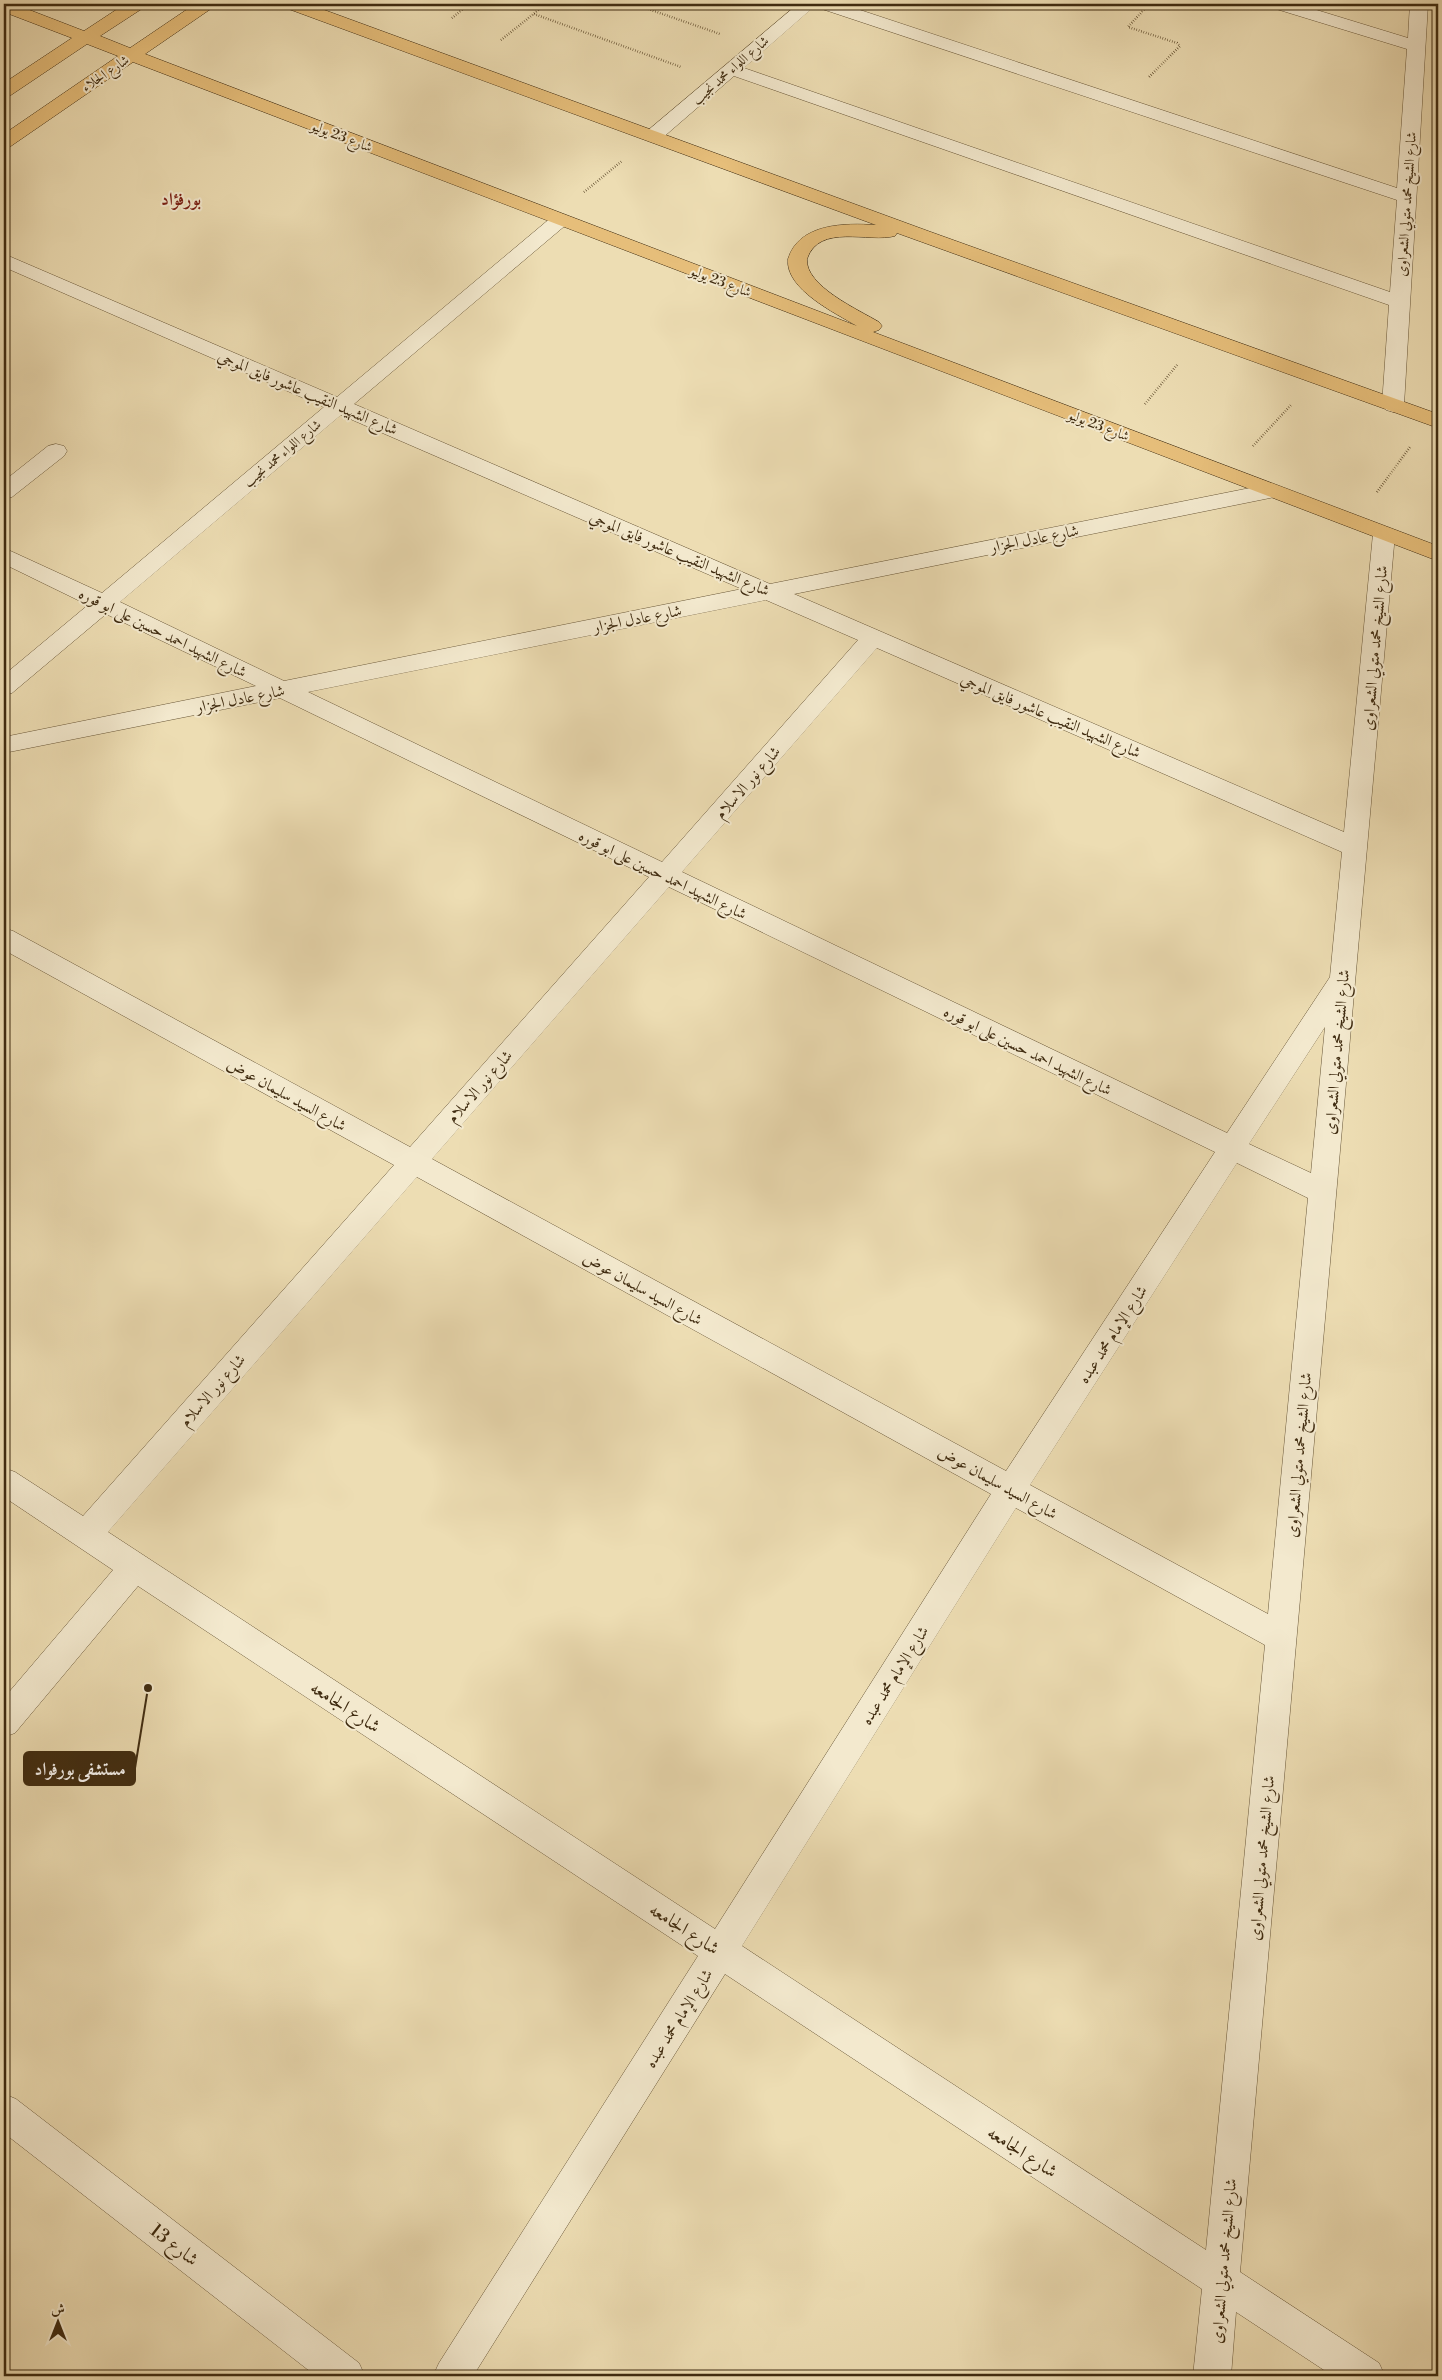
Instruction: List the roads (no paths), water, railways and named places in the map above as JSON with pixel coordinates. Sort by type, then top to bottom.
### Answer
[{"type":"main road","points":[[4,92],[137,4]]},
{"type":"main road","name":"شارع الجلاء","points":[[4,142],[206,4]]},
{"type":"main road","points":[[292,4],[922,235],[1435,420]]},
{"type":"main road","name":"شارع 23 يوليو","points":[[4,6],[556,219],[1438,554]]},
{"type":"main road","points":[[912,353],[811,286],[801,277],[797,266],[798,255],[806,245],[817,237],[833,232],[851,229],[922,235]]},
{"type":"street","name":"شارع اللواء محمد نجيب","points":[[653,136],[808,4]]},
{"type":"street","points":[[825,4],[1406,197]]},
{"type":"street","points":[[1278,4],[1416,46]]},
{"type":"street","name":"شارع الشيخ محمد متولي الشعراوى","points":[[1393,405],[1419,4]]},
{"type":"street","points":[[725,75],[1400,302]]},
{"type":"street","name":"شارع اللواء محمد نجيب","points":[[4,687],[339,406],[556,219]]},
{"type":"street","name":"شارع الشهيد النقيب عاشور فايق الموجي","points":[[4,260],[1355,847]]},
{"type":"street","points":[[4,492],[56,451]]},
{"type":"street","name":"شارع عادل الجزار","points":[[4,745],[1270,491]]},
{"type":"street","name":"شارع الشيخ محمد متولي الشعراوى","points":[[1212,2376],[1384,534]]},
{"type":"street","name":"شارع الشهيد احمد حسين على ابو قوره","points":[[4,555],[1323,1192]]},
{"type":"street","name":"شارع نور الاسلام","points":[[86,1535],[873,638]]},
{"type":"street","name":"شارع السيد سليمان عوض","points":[[4,938],[1282,1638]]},
{"type":"street","name":"شارع الإمام محمد عبده","points":[[452,2376],[1011,1489],[1343,978]]},
{"type":"street","name":"شارع الجامعه","points":[[4,1481],[1366,2376]]},
{"type":"street","points":[[4,1722],[136,1567]]},
{"type":"street","name":"شارع 13","points":[[4,2111],[346,2376]]},
{"type":"place","name":"مستشفى بورفواد","points":[[148,1688]]},
{"type":"district","name":"بورفؤاد","points":[[181,199]]}]
